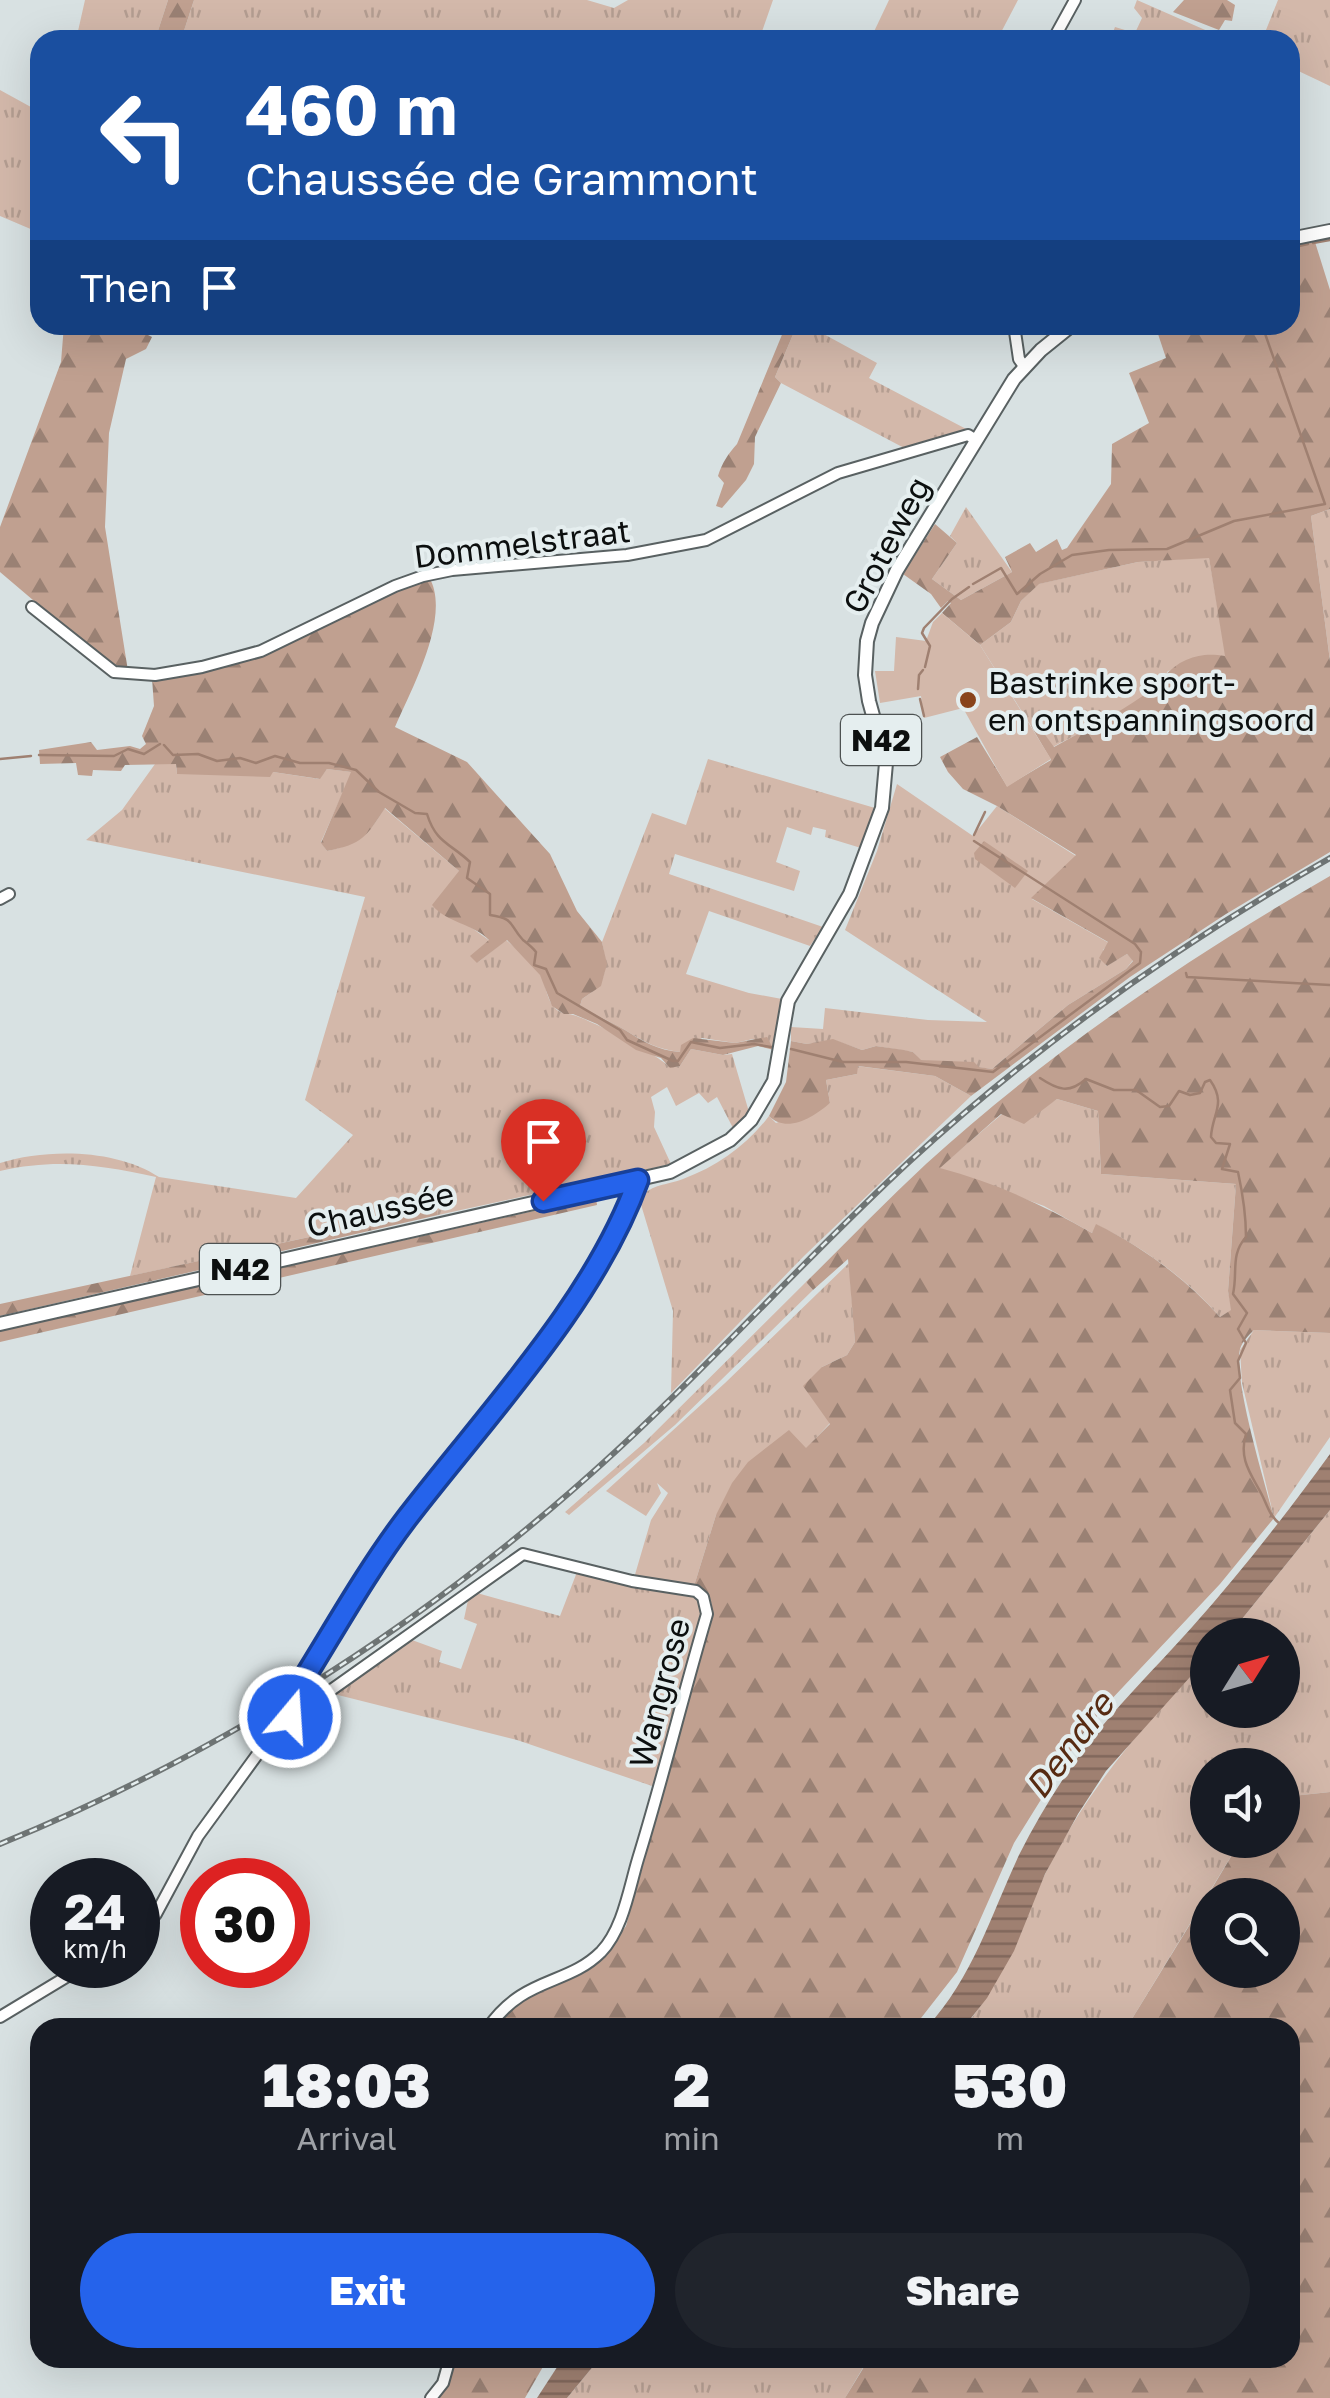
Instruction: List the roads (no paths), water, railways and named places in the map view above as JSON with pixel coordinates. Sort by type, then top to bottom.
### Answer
[{"type":"main road","points":[[1300,237],[1330,231]]},
{"type":"main road","name":"Groteweg","points":[[638,1180],[688,1164],[721,1147],[742,1130],[774,1081],[788,1000],[850,894],[882,808],[886,763],[866,675],[872,623],[897,570],[1024,366],[1060,335]]},
{"type":"main road","name":"Chaussée","points":[[0,1324],[638,1180]]},
{"type":"street","points":[[1058,30],[1075,0]]},
{"type":"street","points":[[1015,335],[1024,366]]},
{"type":"street","name":"Dommelstraat","points":[[32,608],[114,672],[140,676],[202,666],[261,651],[394,586],[423,576],[627,555],[690,544],[733,529],[838,473],[968,435],[976,440]]},
{"type":"street","points":[[160,1907],[198,1836],[282,1716],[404,1522],[563,1316],[600,1258],[638,1180]]},
{"type":"street","name":"Wangrose","points":[[282,1716],[296,1715],[524,1554],[632,1581],[696,1591],[703,1596],[708,1614],[614,1933],[601,1952],[584,1964],[533,1986],[506,2004],[496,2018]]},
{"type":"street","points":[[0,2017],[48,1988]]},
{"type":"street","points":[[431,2398],[447,2368]]},
{"type":"waterway","points":[[1313,243],[1330,240]]},
{"type":"waterway","points":[[1300,246],[1308,244]]},
{"type":"waterway","points":[[973,584],[1001,568],[1017,594],[1040,574],[1072,555],[1167,549],[1234,521],[1325,504],[1266,335]]},
{"type":"waterway","points":[[925,667],[930,646],[922,633],[924,628],[969,587]]},
{"type":"waterway","points":[[918,689],[923,670]]},
{"type":"waterway","points":[[920,699],[924,716]]},
{"type":"waterway","points":[[39,755],[114,756],[128,749],[144,754],[160,744]]},
{"type":"waterway","points":[[164,745],[173,755],[198,754],[217,761],[240,758],[256,763],[275,756],[356,770],[379,792],[415,813],[427,814],[439,837],[470,862],[467,878],[490,894],[490,915],[508,920],[536,952],[534,965],[546,969],[557,993],[620,1030],[627,1040],[673,1061],[678,1061],[691,1042],[720,1048],[754,1044],[771,1047]]},
{"type":"waterway","points":[[0,759],[31,756]]},
{"type":"waterway","points":[[974,835],[985,812]]},
{"type":"waterway","points":[[791,1049],[843,1062],[906,1062],[993,1072],[1140,963],[1141,952],[1135,944],[974,841]]},
{"type":"waterway","points":[[1186,973],[1187,977],[1330,985]]},
{"type":"waterway","points":[[1040,1078],[1063,1089],[1086,1079],[1114,1090],[1136,1090],[1160,1107],[1169,1106],[1179,1091],[1200,1093],[1210,1080],[1215,1088],[1218,1103],[1211,1137],[1216,1143],[1230,1144],[1222,1169],[1238,1172],[1246,1229],[1236,1257],[1233,1294],[1247,1313],[1238,1329],[1246,1343],[1238,1361],[1240,1378],[1230,1390],[1235,1423],[1246,1434],[1247,1467],[1274,1519],[1281,1525]]},
{"type":"railway","points":[[0,1844],[77,1811],[226,1735],[369,1647],[437,1598],[504,1548],[613,1454],[867,1202],[1008,1076],[1165,961],[1330,858]]},
{"type":"place","name":"Bastrinke sport- en ontspanningsoord","points":[[968,700]]},
{"type":"water label","name":"Dendre","points":[[1069,1745]]}]
